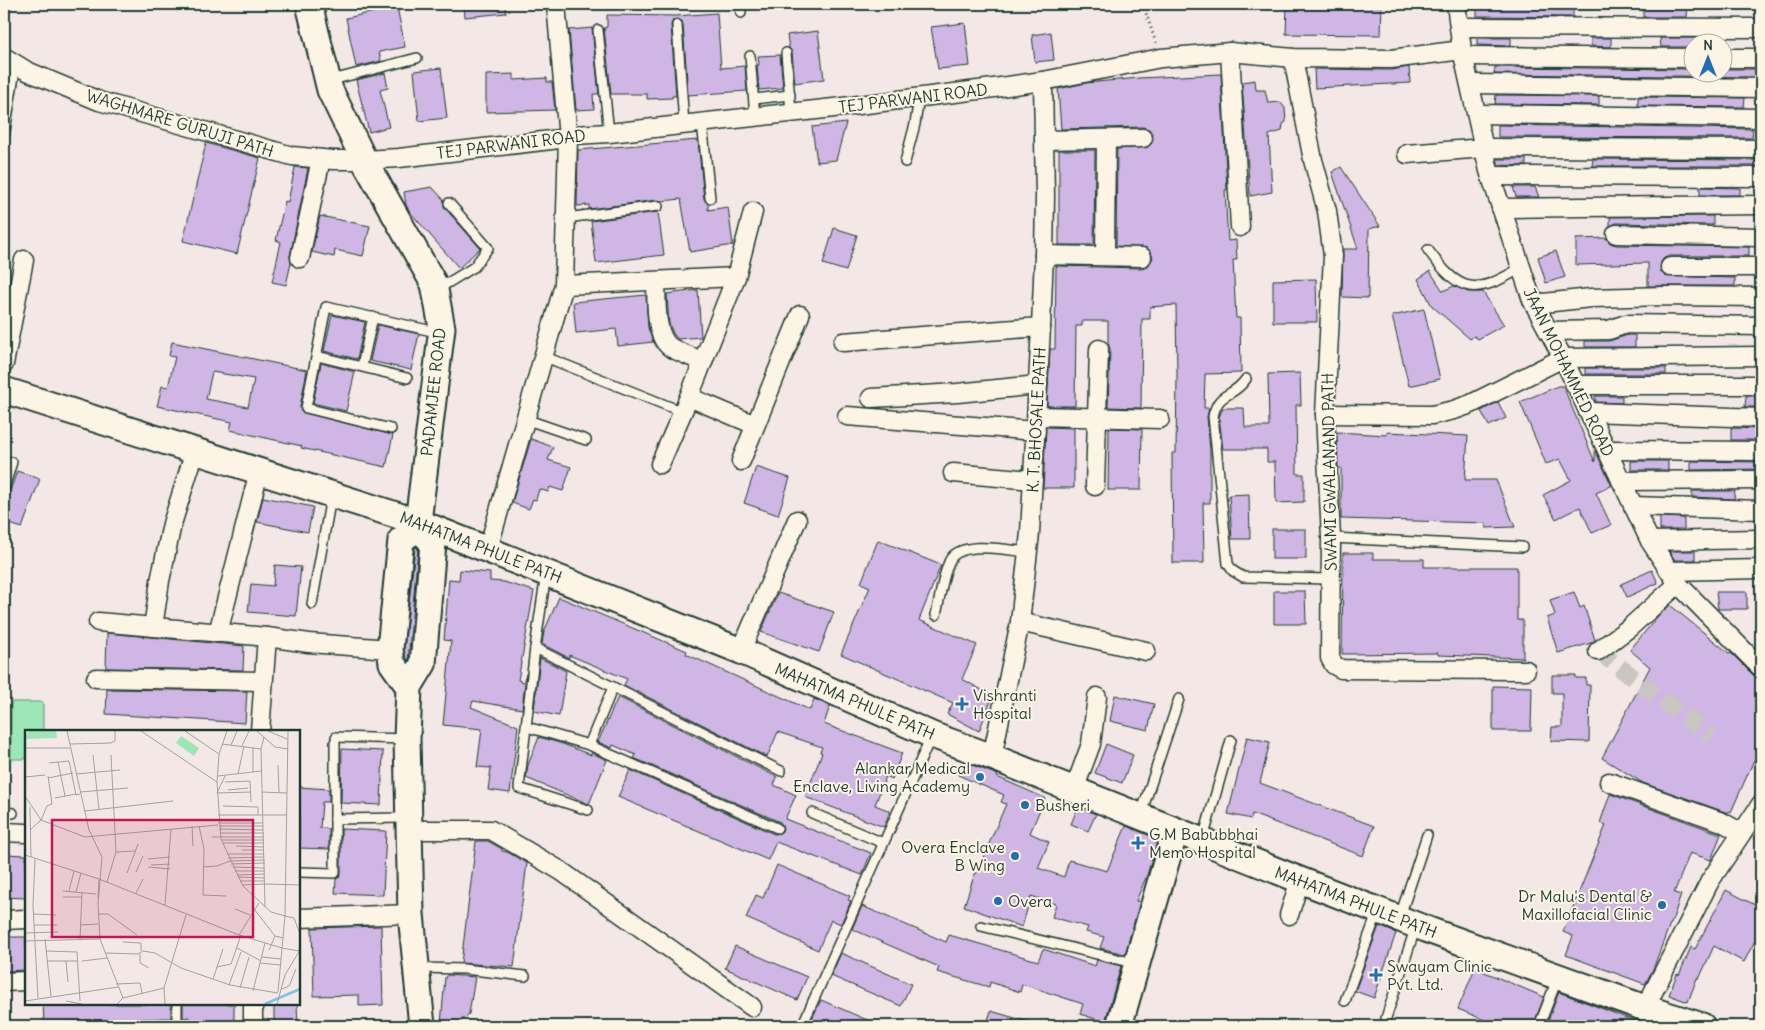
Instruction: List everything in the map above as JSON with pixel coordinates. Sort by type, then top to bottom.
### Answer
[{"type":"main road","name":"PADAMJEE ROAD","points":[[308,4],[330,90],[364,160],[434,284],[442,328],[418,525]]},
{"type":"main road","name":"MAHATMA PHULE PATH","points":[[4,390],[331,494],[488,549],[742,652],[932,735],[992,756],[1202,842],[1656,1016],[1702,1026]]},
{"type":"main road","points":[[409,688],[392,663],[390,649],[401,540],[418,525],[433,543],[424,664],[409,688],[411,914],[422,1026]]},
{"type":"main road","points":[[1119,1026],[1175,831]]},
{"type":"street","points":[[488,549],[564,285],[568,138],[556,4]]},
{"type":"street","name":"JAAN MOHAMMED ROAD","points":[[1456,4],[1463,53],[1491,176],[1534,304],[1563,358],[1650,541],[1674,577],[1761,668]]},
{"type":"street","points":[[1459,27],[1761,28]]},
{"type":"street","points":[[1230,52],[1240,227]]},
{"type":"street","name":"TEJ PARWANI ROAD","points":[[364,160],[399,158],[568,138],[574,135],[609,133],[919,98],[1043,81],[1161,58],[1230,52],[1293,58],[1391,59],[1463,53],[1682,58]]},
{"type":"street","name":"SWAMI GWALANAND PATH","points":[[1293,58],[1313,160],[1327,211],[1332,256],[1325,414],[1331,538],[1330,658],[1334,665],[1341,669],[1526,670]]},
{"type":"street","points":[[1732,58],[1761,58]]},
{"type":"street","name":"WAGHMARE GURUJI PATH","points":[[10,61],[99,101],[292,156],[364,160]]},
{"type":"street","name":"K. T. BHOSALE PATH","points":[[992,756],[1020,622],[1028,552],[1042,327],[1045,196],[1043,81]]},
{"type":"street","points":[[1470,84],[1761,88]]},
{"type":"street","points":[[1476,114],[1761,118]]},
{"type":"street","points":[[1044,140],[1144,138]]},
{"type":"street","points":[[1105,256],[1106,139]]},
{"type":"street","points":[[1407,154],[1484,148],[1761,149]]},
{"type":"street","points":[[300,258],[321,159]]},
{"type":"street","points":[[1491,176],[1761,177]]},
{"type":"street","points":[[1501,208],[1761,205]]},
{"type":"street","points":[[660,464],[736,277],[753,212]]},
{"type":"street","points":[[1616,234],[1761,236]]},
{"type":"street","points":[[1044,255],[1142,257]]},
{"type":"street","points":[[4,364],[24,260]]},
{"type":"street","points":[[1670,267],[1761,266]]},
{"type":"street","points":[[564,285],[736,277]]},
{"type":"street","points":[[656,282],[658,325],[662,336],[669,346],[703,362]]},
{"type":"street","points":[[1534,304],[1591,298],[1666,296],[1761,297]]},
{"type":"street","points":[[741,461],[800,315]]},
{"type":"street","points":[[1548,331],[1608,330],[1626,324],[1761,326]]},
{"type":"street","points":[[843,342],[1042,327]]},
{"type":"street","points":[[1095,486],[1099,349]]},
{"type":"street","points":[[1325,414],[1432,415],[1478,401],[1563,358],[1761,356]]},
{"type":"street","points":[[1575,385],[1761,384]]},
{"type":"street","points":[[871,398],[957,393],[1038,385]]},
{"type":"street","points":[[686,404],[755,425]]},
{"type":"street","points":[[1588,412],[1761,418]]},
{"type":"street","points":[[847,416],[1036,424],[1097,419],[1160,419]]},
{"type":"street","points":[[1606,450],[1761,451]]},
{"type":"street","points":[[153,627],[160,580],[172,524],[195,451]]},
{"type":"street","points":[[218,632],[259,471]]},
{"type":"street","points":[[953,473],[1033,480]]},
{"type":"street","points":[[1621,481],[1761,480]]},
{"type":"street","points":[[1633,506],[1761,510]]},
{"type":"street","points":[[742,652],[797,520]]},
{"type":"street","points":[[1650,541],[1761,540]]},
{"type":"street","points":[[1602,648],[1623,633],[1674,577],[1761,569]]},
{"type":"street","points":[[98,622],[267,636],[309,644],[390,649]]},
{"type":"street","points":[[1020,622],[1146,652]]},
{"type":"street","points":[[260,730],[267,636]]},
{"type":"street","points":[[96,678],[263,680]]},
{"type":"street","points":[[1074,790],[1091,744],[1097,697]]},
{"type":"street","points":[[1609,782],[1722,822],[1742,833]]},
{"type":"street","points":[[1656,1016],[1710,881],[1761,804]]},
{"type":"street","points":[[409,824],[491,830],[561,871],[752,1007]]},
{"type":"street","points":[[4,832],[25,833]]},
{"type":"street","points":[[1289,915],[1300,880]]},
{"type":"street","points":[[300,918],[411,914]]},
{"type":"street","points":[[4,920],[25,919]]},
{"type":"street","points":[[4,982],[25,981]]},
{"type":"street","points":[[253,1005],[253,1026]]},
{"type":"lane","points":[[677,25],[684,124]]},
{"type":"lane","points":[[598,30],[609,133]]},
{"type":"lane","points":[[786,53],[791,112]]},
{"type":"lane","points":[[750,56],[755,116]]},
{"type":"lane","points":[[328,81],[417,58]]},
{"type":"lane","points":[[4,138],[10,61]]},
{"type":"lane","points":[[754,99],[790,95]]},
{"type":"lane","points":[[905,162],[915,124],[919,98]]},
{"type":"lane","points":[[702,122],[710,198]]},
{"type":"lane","points":[[435,291],[474,267],[488,248],[449,203]]},
{"type":"lane","points":[[566,218],[658,206]]},
{"type":"lane","points":[[1428,250],[1441,268],[1459,283],[1478,287],[1494,283],[1521,268]]},
{"type":"lane","points":[[391,429],[306,408],[326,307],[441,333]]},
{"type":"lane","points":[[362,366],[373,317]]},
{"type":"lane","points":[[317,356],[407,378]]},
{"type":"lane","points":[[543,356],[686,404]]},
{"type":"lane","points":[[1246,379],[1240,387],[1220,398],[1213,416],[1228,564],[1233,571],[1243,577],[1330,579]]},
{"type":"lane","points":[[525,419],[586,440]]},
{"type":"lane","points":[[4,488],[12,462]]},
{"type":"lane","points":[[312,604],[331,494]]},
{"type":"lane","points":[[1331,538],[1522,547]]},
{"type":"lane","points":[[936,615],[949,561],[955,554],[967,548],[995,548],[1028,552]]},
{"type":"lane","points":[[546,572],[519,788],[588,810]]},
{"type":"lane","points":[[535,648],[781,771]]},
{"type":"lane","points":[[589,745],[613,687]]},
{"type":"lane","points":[[1140,817],[1179,700]]},
{"type":"lane","points":[[526,727],[589,745],[777,828]]},
{"type":"lane","points":[[802,1026],[932,735]]},
{"type":"lane","points":[[300,872],[336,873],[336,740],[408,739]]},
{"type":"lane","points":[[1202,842],[1232,740]]},
{"type":"lane","points":[[812,813],[883,843]]},
{"type":"lane","points":[[336,820],[409,824]]},
{"type":"lane","points":[[1386,1018],[1398,918],[1427,835]]},
{"type":"lane","points":[[1345,1001],[1398,918]]},
{"type":"lane","points":[[981,926],[1137,964]]},
{"type":"lane","points":[[416,968],[464,969],[525,976]]},
{"type":"lane","points":[[1539,1026],[1558,977]]},
{"type":"lane","points":[[177,1005],[177,1026]]},
{"type":"path","points":[[1143,4],[1161,58]]},
{"type":"green space","points":[[11,702],[43,702],[43,730],[25,730],[25,759],[11,759]]},
{"type":"building","points":[[464,4],[505,4],[506,13],[465,17]]},
{"type":"building","points":[[1287,4],[1382,4],[1381,35],[1286,34]]},
{"type":"building","points":[[1477,4],[1573,4],[1573,17],[1477,16]]},
{"type":"building","points":[[1643,4],[1688,4],[1687,17],[1643,17]]},
{"type":"building","points":[[397,7],[405,47],[379,52],[381,61],[356,67],[346,18]]},
{"type":"building","points":[[717,13],[721,68],[745,66],[747,91],[688,95],[683,25],[682,21],[677,19],[673,20],[671,25],[676,96],[672,96],[672,98],[647,99],[647,94],[611,94],[604,28],[607,27],[607,15],[676,16]]},
{"type":"building","points":[[965,23],[970,66],[938,69],[931,27]]},
{"type":"building","points":[[592,28],[599,94],[593,94],[594,109],[576,110],[569,30]]},
{"type":"building","points":[[818,31],[824,79],[795,83],[792,52],[789,48],[787,35]]},
{"type":"building","points":[[1051,32],[1054,60],[1035,62],[1032,35]]},
{"type":"building","points":[[1477,38],[1511,38],[1511,46],[1477,45]]},
{"type":"building","points":[[1591,38],[1611,38],[1611,47],[1591,46]]},
{"type":"building","points":[[1660,38],[1682,38],[1682,47],[1661,47]]},
{"type":"building","points":[[780,55],[783,88],[759,90],[758,56]]},
{"type":"building","points":[[1409,67],[1410,83],[1315,88],[1314,69],[1391,70]]},
{"type":"building","points":[[1495,67],[1682,69],[1682,76],[1494,74]]},
{"type":"building","points":[[441,68],[447,118],[419,121],[414,71]]},
{"type":"building","points":[[1732,69],[1761,69],[1761,77],[1732,77]]},
{"type":"building","points":[[385,73],[388,88],[380,90],[389,127],[369,132],[356,80]]},
{"type":"building","points":[[514,74],[514,80],[547,78],[547,82],[552,82],[555,110],[486,112],[486,75]]},
{"type":"building","points":[[1221,74],[1228,241],[1236,240],[1237,260],[1233,260],[1236,318],[1240,318],[1241,373],[1205,374],[1204,408],[1209,408],[1207,417],[1210,450],[1210,503],[1203,503],[1204,563],[1173,563],[1172,453],[1176,453],[1176,305],[1150,307],[1150,319],[1142,319],[1141,408],[1108,407],[1110,349],[1108,343],[1108,321],[1082,321],[1082,326],[1076,326],[1075,406],[1047,406],[1050,349],[1055,349],[1056,266],[1142,268],[1148,266],[1153,258],[1147,248],[1116,246],[1117,149],[1148,147],[1152,143],[1152,133],[1149,129],[1143,127],[1061,129],[1058,89],[1086,83],[1139,78]]},
{"type":"building","points":[[1255,80],[1256,90],[1265,90],[1268,103],[1280,102],[1285,108],[1286,122],[1283,124],[1282,131],[1269,135],[1272,192],[1250,196],[1242,82]]},
{"type":"building","points":[[1496,95],[1599,96],[1599,105],[1495,104]]},
{"type":"building","points":[[1638,97],[1745,98],[1744,107],[1638,106]]},
{"type":"building","points":[[846,123],[836,160],[817,162],[812,127]]},
{"type":"building","points":[[1498,125],[1753,129],[1752,138],[1498,137]]},
{"type":"building","points":[[698,140],[704,199],[708,204],[708,210],[728,207],[733,245],[690,252],[681,199],[657,200],[589,209],[589,205],[577,206],[578,150]]},
{"type":"building","points":[[206,143],[260,158],[237,254],[183,241]]},
{"type":"building","points":[[1059,150],[1095,150],[1094,245],[1059,245]]},
{"type":"building","points":[[1497,159],[1526,159],[1526,166],[1499,165]]},
{"type":"building","points":[[1593,159],[1761,160],[1761,166],[1592,166]]},
{"type":"building","points":[[295,167],[308,168],[286,285],[272,282],[281,242],[276,240],[285,201],[288,202]]},
{"type":"building","points":[[1341,167],[1380,226],[1369,229],[1368,298],[1342,297],[1343,249],[1358,249],[1332,172]]},
{"type":"building","points":[[432,187],[444,200],[444,207],[480,248],[459,268],[406,205],[404,192]]},
{"type":"building","points":[[1513,187],[1535,187],[1539,197],[1516,197]]},
{"type":"building","points":[[1700,187],[1740,188],[1740,195],[1700,195]]},
{"type":"building","points":[[658,212],[664,255],[596,263],[591,221]]},
{"type":"building","points":[[320,216],[370,226],[363,256],[335,250],[334,257],[312,252]]},
{"type":"building","points":[[1713,216],[1713,225],[1616,223],[1610,226],[1610,217]]},
{"type":"building","points":[[834,228],[857,235],[846,271],[823,264]]},
{"type":"building","points":[[1606,238],[1610,243],[1616,245],[1749,247],[1749,256],[1670,256],[1664,258],[1661,262],[1661,272],[1665,276],[1735,278],[1735,286],[1648,286],[1648,263],[1576,265],[1576,239]]},
{"type":"building","points":[[1556,251],[1565,277],[1546,283],[1538,257]]},
{"type":"building","points":[[1430,271],[1443,291],[1454,286],[1468,292],[1483,292],[1504,325],[1478,339],[1474,336],[1470,339],[1432,306],[1418,279]]},
{"type":"building","points":[[1316,279],[1317,322],[1273,322],[1273,280]]},
{"type":"building","points":[[698,290],[701,337],[678,339],[669,324],[667,294]]},
{"type":"building","points":[[646,295],[648,328],[653,342],[618,346],[616,329],[576,333],[573,302]]},
{"type":"building","points":[[1424,309],[1440,379],[1409,386],[1392,316]]},
{"type":"building","points":[[332,315],[365,322],[357,359],[324,351]]},
{"type":"building","points":[[378,325],[419,334],[411,370],[370,361]]},
{"type":"building","points":[[1628,335],[1635,335],[1635,347],[1585,347],[1585,341],[1609,341]]},
{"type":"building","points":[[172,342],[307,370],[300,407],[301,412],[393,435],[386,467],[230,430],[232,422],[157,406],[162,386],[168,387],[175,357],[169,356]],"holes":[[[212,372],[254,379],[248,407],[206,399]]]},
{"type":"building","points":[[321,363],[355,372],[346,411],[313,403]]},
{"type":"building","points":[[1585,368],[1666,368],[1666,374],[1585,374]]},
{"type":"building","points":[[1300,373],[1301,405],[1296,405],[1297,474],[1304,474],[1304,502],[1276,503],[1275,462],[1267,462],[1267,449],[1223,449],[1219,417],[1223,408],[1244,408],[1245,427],[1269,427],[1268,374]]},
{"type":"building","points":[[1558,386],[1563,386],[1595,462],[1595,450],[1611,484],[1611,486],[1596,493],[1611,525],[1592,533],[1580,507],[1556,519],[1543,495],[1571,480],[1560,459],[1546,464],[1520,402]]},
{"type":"building","points":[[1595,396],[1622,396],[1622,403],[1596,402]]},
{"type":"building","points":[[1746,396],[1761,396],[1761,407],[1745,407]]},
{"type":"building","points":[[1498,402],[1506,418],[1489,426],[1481,411]]},
{"type":"building","points":[[1046,427],[1074,428],[1074,488],[1043,488]]},
{"type":"building","points":[[1109,428],[1142,429],[1141,490],[1108,490]]},
{"type":"building","points":[[1731,428],[1760,429],[1760,440],[1731,440]]},
{"type":"building","points":[[1337,432],[1387,435],[1387,432],[1468,436],[1465,480],[1496,480],[1515,527],[1486,528],[1486,523],[1341,519],[1341,468],[1338,468]]},
{"type":"building","points":[[531,439],[553,447],[548,460],[571,467],[563,491],[550,487],[548,492],[539,489],[536,500],[533,499],[529,509],[512,503]]},
{"type":"building","points":[[1631,461],[1668,461],[1668,470],[1631,470]]},
{"type":"building","points":[[1691,461],[1761,462],[1761,469],[1691,470]]},
{"type":"building","points":[[756,467],[790,478],[778,515],[744,503]]},
{"type":"building","points":[[17,471],[40,479],[22,528],[4,522],[4,508]]},
{"type":"building","points":[[1692,491],[1735,491],[1734,499],[1692,497]]},
{"type":"building","points":[[1249,494],[1250,539],[1232,539],[1229,495]]},
{"type":"building","points":[[263,497],[313,507],[308,532],[257,522]]},
{"type":"building","points":[[1660,517],[1684,518],[1684,530],[1660,530]]},
{"type":"building","points":[[1272,529],[1306,529],[1306,559],[1272,559]]},
{"type":"building","points":[[878,540],[941,565],[919,620],[977,645],[962,679],[993,696],[979,731],[947,714],[953,703],[841,654],[870,587],[861,583]]},
{"type":"building","points":[[416,547],[418,548],[408,661],[404,649]]},
{"type":"building","points":[[1669,551],[1695,551],[1695,560],[1675,560]]},
{"type":"building","points":[[1343,553],[1373,553],[1373,559],[1424,559],[1424,567],[1517,567],[1517,620],[1523,620],[1523,658],[1438,655],[1438,653],[1342,654]]},
{"type":"building","points":[[275,565],[301,567],[296,616],[248,612],[251,584],[273,586]]},
{"type":"building","points":[[460,570],[490,573],[490,581],[504,582],[534,591],[518,680],[523,682],[526,674],[522,709],[473,701],[471,707],[518,726],[510,793],[488,790],[491,768],[477,767],[482,729],[443,725],[451,641],[444,640],[449,579],[459,580]]},
{"type":"building","points":[[1652,570],[1658,583],[1627,597],[1621,584]]},
{"type":"building","points":[[1274,591],[1305,591],[1306,624],[1274,624]]},
{"type":"building","points":[[1574,592],[1580,608],[1584,606],[1595,640],[1591,643],[1558,653],[1547,618],[1555,615],[1550,600]]},
{"type":"building","points":[[1716,592],[1747,592],[1747,609],[1718,609]]},
{"type":"building","points":[[778,593],[834,612],[819,652],[761,632]]},
{"type":"building","points":[[559,597],[687,651],[686,654],[810,710],[814,699],[830,706],[824,724],[902,753],[892,779],[886,776],[875,805],[890,811],[884,827],[805,797],[822,753],[820,752],[822,747],[778,732],[767,757],[624,685],[627,679],[569,655],[569,658],[542,644],[544,632]]},
{"type":"building","points":[[1670,605],[1731,653],[1753,675],[1761,679],[1761,766],[1754,760],[1731,812],[1729,811],[1728,813],[1643,783],[1602,758],[1650,667],[1630,650],[1658,616]]},
{"type":"building","points":[[107,633],[244,646],[243,670],[106,668]]},
{"type":"building","points":[[540,658],[566,671],[559,716],[534,711]]},
{"type":"building","points":[[1552,675],[1576,675],[1576,678],[1586,678],[1586,685],[1590,685],[1589,742],[1551,741],[1552,727],[1562,727],[1562,693],[1552,693]]},
{"type":"building","points":[[1493,686],[1532,687],[1531,731],[1493,731]]},
{"type":"building","points":[[107,689],[247,691],[245,723],[106,714]]},
{"type":"building","points":[[1115,695],[1154,704],[1148,730],[1110,721]]},
{"type":"building","points":[[618,697],[777,777],[774,785],[796,795],[785,819],[871,853],[862,875],[776,842],[768,860],[618,797],[630,770],[774,834],[780,833],[783,830],[780,822],[634,758],[636,755],[613,745],[612,748],[598,742]]},
{"type":"building","points":[[539,737],[591,755],[592,753],[607,760],[589,804],[526,778],[528,765]]},
{"type":"building","points":[[1247,737],[1270,742],[1260,783],[1374,826],[1363,856],[1252,814],[1251,819],[1228,814]]},
{"type":"building","points":[[1106,744],[1133,755],[1122,783],[1095,773]]},
{"type":"building","points":[[342,749],[383,751],[381,805],[341,803]]},
{"type":"building","points":[[964,762],[998,775],[997,777],[1045,798],[1030,833],[1049,842],[1038,868],[1064,877],[1069,860],[1107,871],[1126,826],[1158,839],[1147,875],[1136,901],[1140,902],[1125,954],[1100,948],[1104,937],[1086,932],[1088,927],[1052,917],[1056,904],[1031,896],[1022,927],[964,906],[975,873],[1006,804],[1001,802],[1004,795],[958,775]]},
{"type":"building","points":[[300,787],[329,789],[329,802],[322,802],[320,828],[329,829],[329,849],[300,848]]},
{"type":"building","points":[[1610,794],[1721,834],[1711,860],[1690,853],[1674,893],[1681,895],[1653,969],[1645,984],[1566,955],[1573,936],[1563,932],[1606,825],[1600,823]]},
{"type":"building","points":[[1078,807],[1096,814],[1088,831],[1071,824]]},
{"type":"building","points":[[341,829],[386,831],[383,895],[335,893],[336,879],[340,877],[341,873]]},
{"type":"building","points":[[476,841],[488,841],[502,849],[502,851],[527,863],[514,967],[461,963]]},
{"type":"building","points":[[4,854],[25,855],[25,898],[4,897]]},
{"type":"building","points":[[777,865],[850,896],[848,900],[851,901],[841,924],[831,920],[818,950],[746,918],[756,895],[763,898]]},
{"type":"building","points":[[1726,890],[1761,908],[1761,929],[1744,962],[1714,946],[1699,979],[1697,978],[1688,1002],[1669,995],[1691,947],[1695,949]]},
{"type":"building","points":[[862,906],[946,942],[949,935],[1038,961],[1043,949],[1095,966],[1097,960],[1121,966],[1105,1022],[1080,1014],[1083,1004],[1022,984],[1020,992],[990,982],[989,987],[937,972],[939,967],[852,929]]},
{"type":"building","points":[[381,926],[383,1005],[359,1006],[359,995],[314,996],[312,928]]},
{"type":"building","points":[[1379,926],[1396,933],[1374,998],[1355,991]]},
{"type":"building","points":[[4,937],[25,937],[25,970],[4,971]]},
{"type":"building","points":[[735,946],[807,977],[797,1000],[725,968]]},
{"type":"building","points":[[841,953],[911,984],[901,1006],[831,976]]},
{"type":"building","points":[[1475,968],[1544,997],[1533,1026],[1499,1026],[1458,1009]]},
{"type":"building","points":[[448,975],[475,977],[469,1014],[454,1026],[441,1024],[445,977]]},
{"type":"building","points":[[1559,992],[1645,1025],[1645,1026],[1546,1026]]},
{"type":"building","points":[[821,1000],[881,1026],[818,1026],[810,1023]]},
{"type":"building","points":[[43,1005],[171,1005],[171,1018],[44,1022]]},
{"type":"building","points":[[183,1005],[234,1005],[234,1022],[189,1023],[189,1017],[183,1018]]},
{"type":"building","points":[[274,1005],[297,1005],[298,1025],[274,1025]]},
{"type":"building","points":[[991,1011],[1032,1023],[1032,1026],[986,1026]]},
{"type":"tunnel","points":[[1598,651],[1712,737]]},
{"type":"place","name":"Vishranti Hospital","points":[[962,704]]},
{"type":"place","name":"Alankar Medical Enclave, Living Academy","points":[[980,777]]},
{"type":"place","name":"Busheri","points":[[1025,805]]},
{"type":"place","name":"G.M Babubbhai Memo Hospital","points":[[1138,843]]},
{"type":"place","name":"Overa Enclave B Wing","points":[[1015,856]]},
{"type":"place","name":"Overa","points":[[998,901]]},
{"type":"place","name":"Dr Malu's Dental & Maxillofacial Clinic","points":[[1662,905]]},
{"type":"place","name":"Swayam Clinic Pvt. Ltd.","points":[[1376,975]]}]
